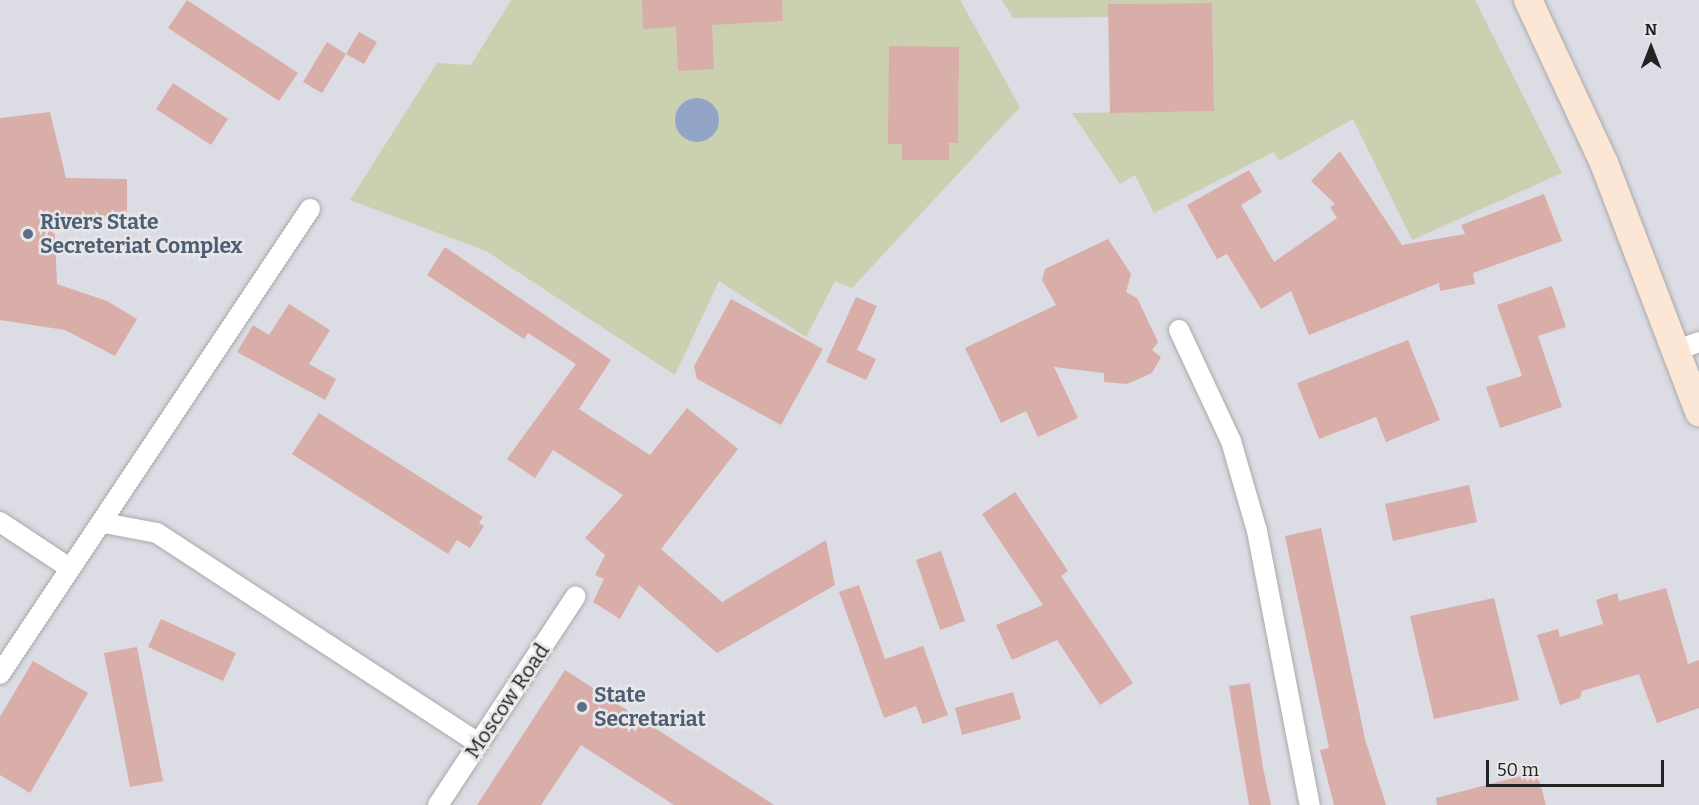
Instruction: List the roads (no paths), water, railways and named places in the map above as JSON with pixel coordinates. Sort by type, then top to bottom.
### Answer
[{"type":"street","points":[[1528,0],[1688,346],[1699,412]]},
{"type":"street","points":[[0,674],[68,567],[104,523],[310,209]]},
{"type":"street","points":[[1179,330],[1231,441],[1257,531],[1310,805]]},
{"type":"street","points":[[0,522],[68,567]]},
{"type":"street","points":[[104,523],[157,533],[478,743]]},
{"type":"street","name":"Moscow Road","points":[[438,805],[576,596]]},
{"type":"water","points":[[697,98],[712,105],[719,120],[712,135],[697,142],[682,135],[675,120],[682,105]]},
{"type":"place","name":"Rivers State Secreteriat Complex","points":[[28,234]]},
{"type":"place","name":"State Secretariat","points":[[582,707]]}]
